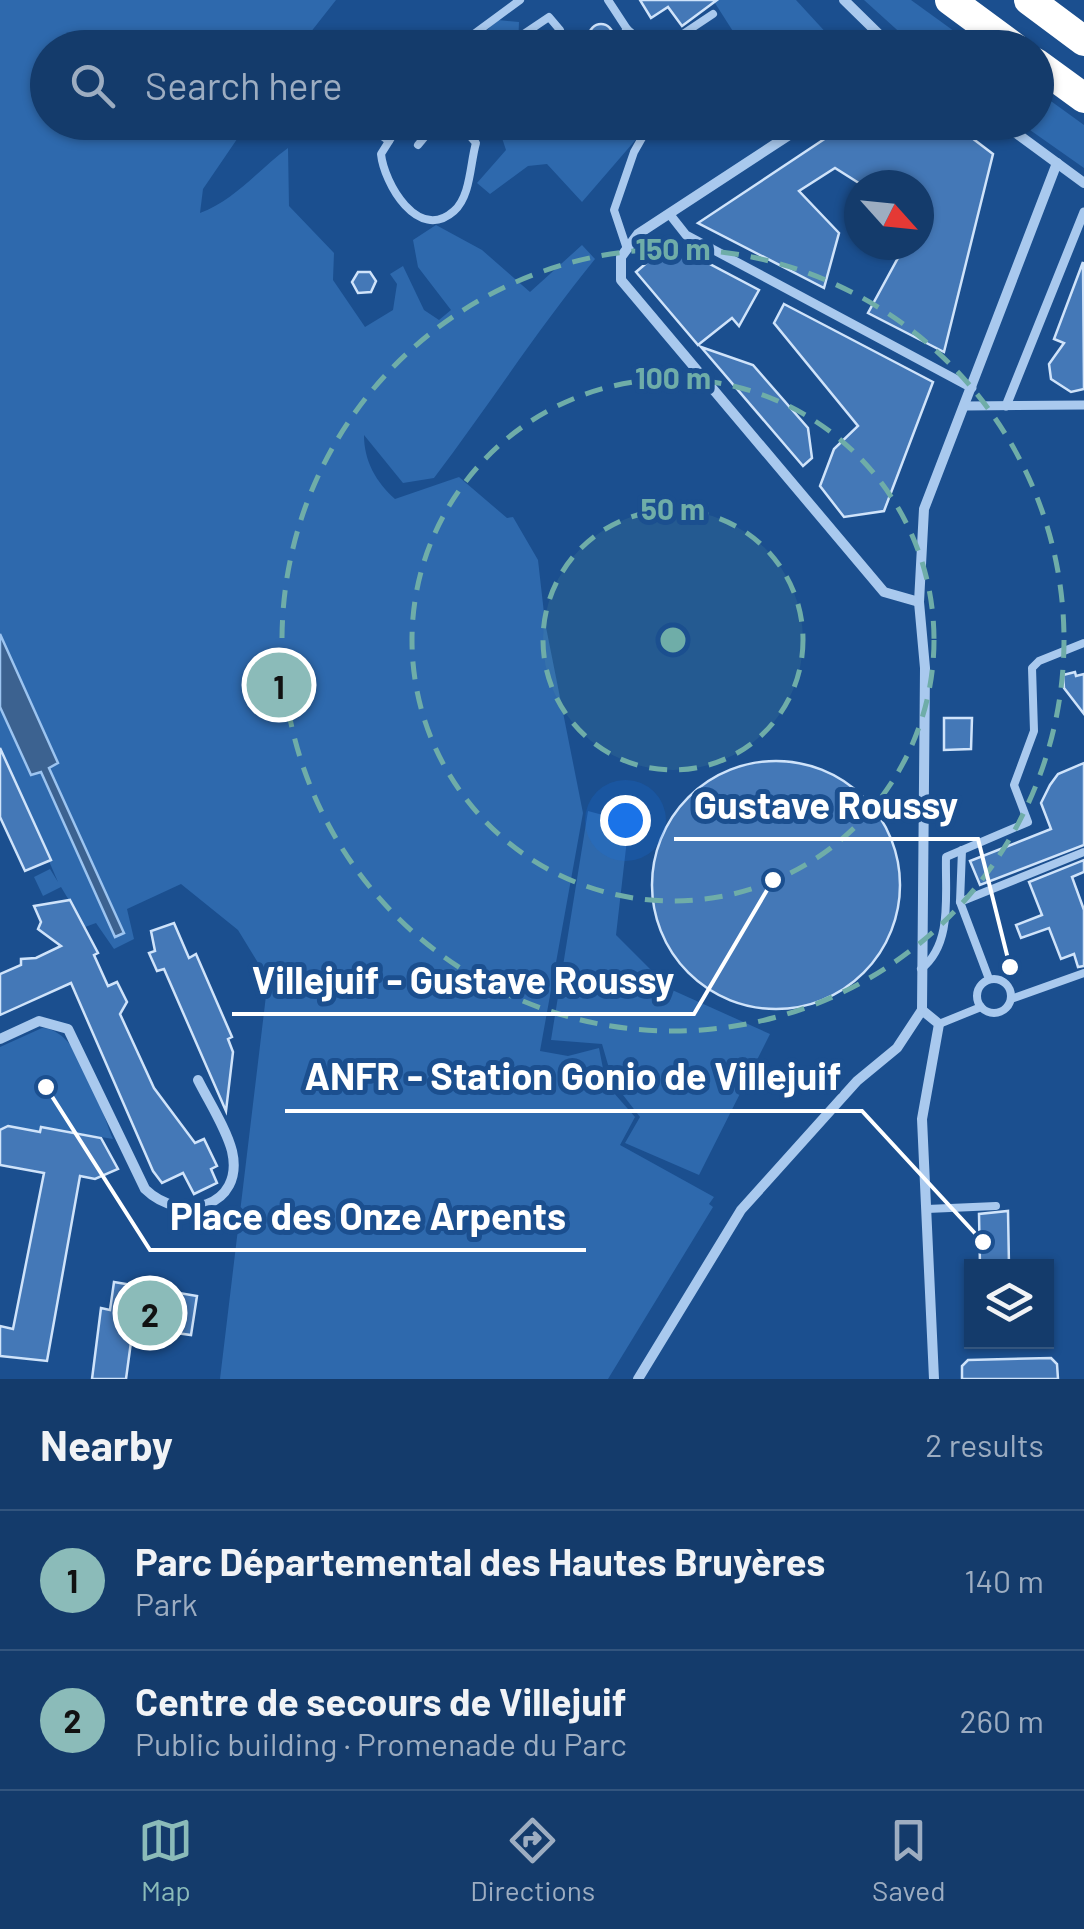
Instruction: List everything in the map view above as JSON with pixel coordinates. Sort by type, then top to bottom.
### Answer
[{"type":"highway","points":[[950,0],[991,30]]},
{"type":"highway","points":[[1028,0],[1084,40]]},
{"type":"highway","points":[[1054,76],[1084,98]]},
{"type":"street","points":[[844,0],[874,30]]},
{"type":"street","points":[[783,140],[626,246],[619,268],[626,292],[884,592],[919,602]]},
{"type":"street","points":[[1026,140],[1084,182]]},
{"type":"street","points":[[638,1379],[741,1210],[857,1081],[897,1048],[922,1010],[925,668],[919,602],[924,510],[1057,163]]},
{"type":"street","points":[[1006,406],[1084,212]]},
{"type":"street","points":[[671,216],[686,235],[972,388]]},
{"type":"street","points":[[965,406],[1084,405]]},
{"type":"street","points":[[922,1010],[939,1024],[930,1056],[922,1119],[934,1379]]},
{"type":"street","points":[[0,1038],[49,1021],[76,1037],[146,1189],[161,1204],[184,1210],[211,1202],[228,1182],[232,1150],[198,1080]]},
{"type":"lane","points":[[479,30],[520,0]]},
{"type":"lane","points":[[608,0],[628,29]]},
{"type":"lane","points":[[690,30],[714,14]]},
{"type":"lane","points":[[530,30],[549,17],[560,30]]},
{"type":"lane","points":[[418,145],[422,140]]},
{"type":"lane","points":[[389,141],[381,154],[390,190],[421,216],[438,218],[454,211],[466,192],[474,140]]},
{"type":"lane","points":[[626,246],[614,210],[641,140]]},
{"type":"lane","points":[[921,969],[935,958],[942,944],[946,857],[1028,822],[1014,785],[1034,731],[1030,674],[1039,661],[1084,643]]},
{"type":"lane","points":[[962,850],[960,902],[989,980]]},
{"type":"lane","points":[[960,902],[1084,852]]},
{"type":"lane","points":[[939,1024],[982,1007],[996,1013],[1011,999],[1084,973]]},
{"type":"lane","points":[[989,980],[1006,983],[1011,999]]},
{"type":"lane","points":[[982,1007],[978,991],[989,980]]},
{"type":"lane","points":[[926,1209],[996,1206]]},
{"type":"shaded area","points":[[0,0],[336,0],[312,30],[30,30],[30,140],[236,140],[203,189],[200,213],[235,193],[288,148],[289,206],[334,253],[333,280],[365,327],[393,310],[397,284],[390,274],[403,266],[424,310],[439,320],[451,310],[418,267],[413,240],[436,225],[482,250],[530,292],[582,245],[595,259],[434,478],[403,483],[364,435],[372,470],[395,499],[459,477],[507,518],[513,517],[538,560],[545,622],[583,813],[540,1051],[568,1056],[599,1048],[606,1084],[635,1117],[620,1145],[714,1197],[709,1204],[713,1207],[608,1379],[220,1379],[268,979],[238,930],[181,884],[127,909],[134,939],[114,949],[96,923],[85,927],[61,887],[43,896],[34,877],[50,869],[58,882],[0,748]]},
{"type":"shaded area","points":[[713,0],[796,0],[824,30],[732,30]]},
{"type":"shaded area","points":[[864,0],[911,0],[952,30],[897,30]]},
{"type":"shaded area","points":[[498,20],[519,22],[519,30],[487,30]]},
{"type":"shaded area","points":[[1054,103],[1084,125],[1084,168],[1044,140],[1054,140]]},
{"type":"shaded area","points":[[503,140],[636,140],[582,202],[547,164],[528,166],[490,194],[477,183],[506,150]]},
{"type":"shaded area","points":[[0,634],[58,763],[49,768],[124,933],[115,937],[41,772],[31,775],[0,707]]},
{"type":"shaded area","points":[[588,811],[629,822],[616,935],[670,989],[770,1034],[699,1175],[625,1143],[640,1117],[613,1082],[602,1044],[551,1040]]},
{"type":"shaded area","points":[[42,1028],[67,1041],[78,1055],[113,1139],[42,1127],[40,1131],[9,1126],[0,1130],[0,1047]]},
{"type":"building","points":[[640,0],[717,0],[682,26],[668,7],[651,18]]},
{"type":"building","points":[[601,24],[610,30],[592,30]]},
{"type":"building","points":[[823,140],[975,140],[993,154],[944,352],[868,313],[897,260],[934,260],[934,170],[844,170],[844,174],[835,168],[799,191],[839,233],[824,288],[698,223]]},
{"type":"building","points":[[670,243],[759,290],[739,326],[732,318],[698,345],[636,272]]},
{"type":"building","points":[[1083,262],[1084,389],[1071,392],[1051,379],[1049,364],[1064,343],[1054,339]]},
{"type":"building","points":[[358,272],[370,272],[376,281],[371,292],[358,293],[352,282]]},
{"type":"building","points":[[784,304],[933,382],[884,511],[844,517],[820,486],[834,449],[858,426],[774,323]]},
{"type":"building","points":[[701,347],[753,365],[808,428],[812,458],[803,466]]},
{"type":"building","points":[[1075,672],[1076,676],[1084,674],[1084,714],[1064,688],[1063,675]]},
{"type":"building","points":[[944,718],[972,718],[971,749],[944,750]]},
{"type":"building","points":[[0,748],[51,860],[25,871],[0,817]]},
{"type":"building","points":[[776,761],[823,771],[845,782],[863,798],[879,816],[890,838],[900,885],[890,932],[879,954],[863,972],[845,988],[823,999],[776,1009],[729,999],[707,988],[689,972],[673,954],[662,932],[652,885],[662,838],[673,816],[689,798],[707,782],[729,771]]},
{"type":"building","points":[[1084,763],[1084,845],[980,885],[970,861],[1051,829],[1041,803],[1050,785],[1058,774]]},
{"type":"building","points":[[1084,860],[1084,872],[1072,877],[1084,910],[1084,966],[1078,967],[1074,954],[1061,959],[1049,928],[1021,938],[1016,925],[1042,915],[1029,882]]},
{"type":"building","points":[[70,900],[98,953],[94,955],[108,986],[117,982],[127,1002],[120,1014],[154,1088],[195,1143],[204,1139],[217,1166],[211,1169],[217,1183],[194,1194],[183,1173],[162,1183],[153,1171],[71,983],[0,1015],[0,974],[21,965],[21,959],[36,958],[61,946],[38,929],[41,922],[34,906]]},
{"type":"building","points":[[174,923],[189,958],[196,954],[232,1037],[228,1039],[233,1052],[226,1111],[164,969],[157,971],[149,953],[155,951],[151,931]]},
{"type":"building","points":[[8,1126],[40,1132],[41,1127],[101,1138],[118,1169],[95,1179],[80,1176],[47,1361],[0,1356],[0,1326],[13,1329],[44,1173],[0,1165],[0,1130]]},
{"type":"building","points":[[1008,1211],[1009,1259],[980,1259],[979,1214]]},
{"type":"building","points":[[114,1282],[197,1296],[191,1335],[133,1327],[126,1379],[92,1379],[101,1308],[110,1310]]},
{"type":"building","points":[[1051,1358],[1057,1364],[1058,1379],[962,1379],[962,1366],[968,1360]]},
{"type":"place","name":"Parc Départemental des Hautes Bruyères","points":[[279,685]]},
{"type":"place","name":"Villejuif - Gustave Roussy","points":[[773,880]]},
{"type":"place","name":"Gustave Roussy","points":[[1010,967]]},
{"type":"place","name":"Place des Onze Arpents","points":[[46,1087]]},
{"type":"place","name":"ANFR - Station Gonio de Villejuif","points":[[983,1242]]},
{"type":"place","name":"Centre de secours de Villejuif","points":[[150,1313]]}]
